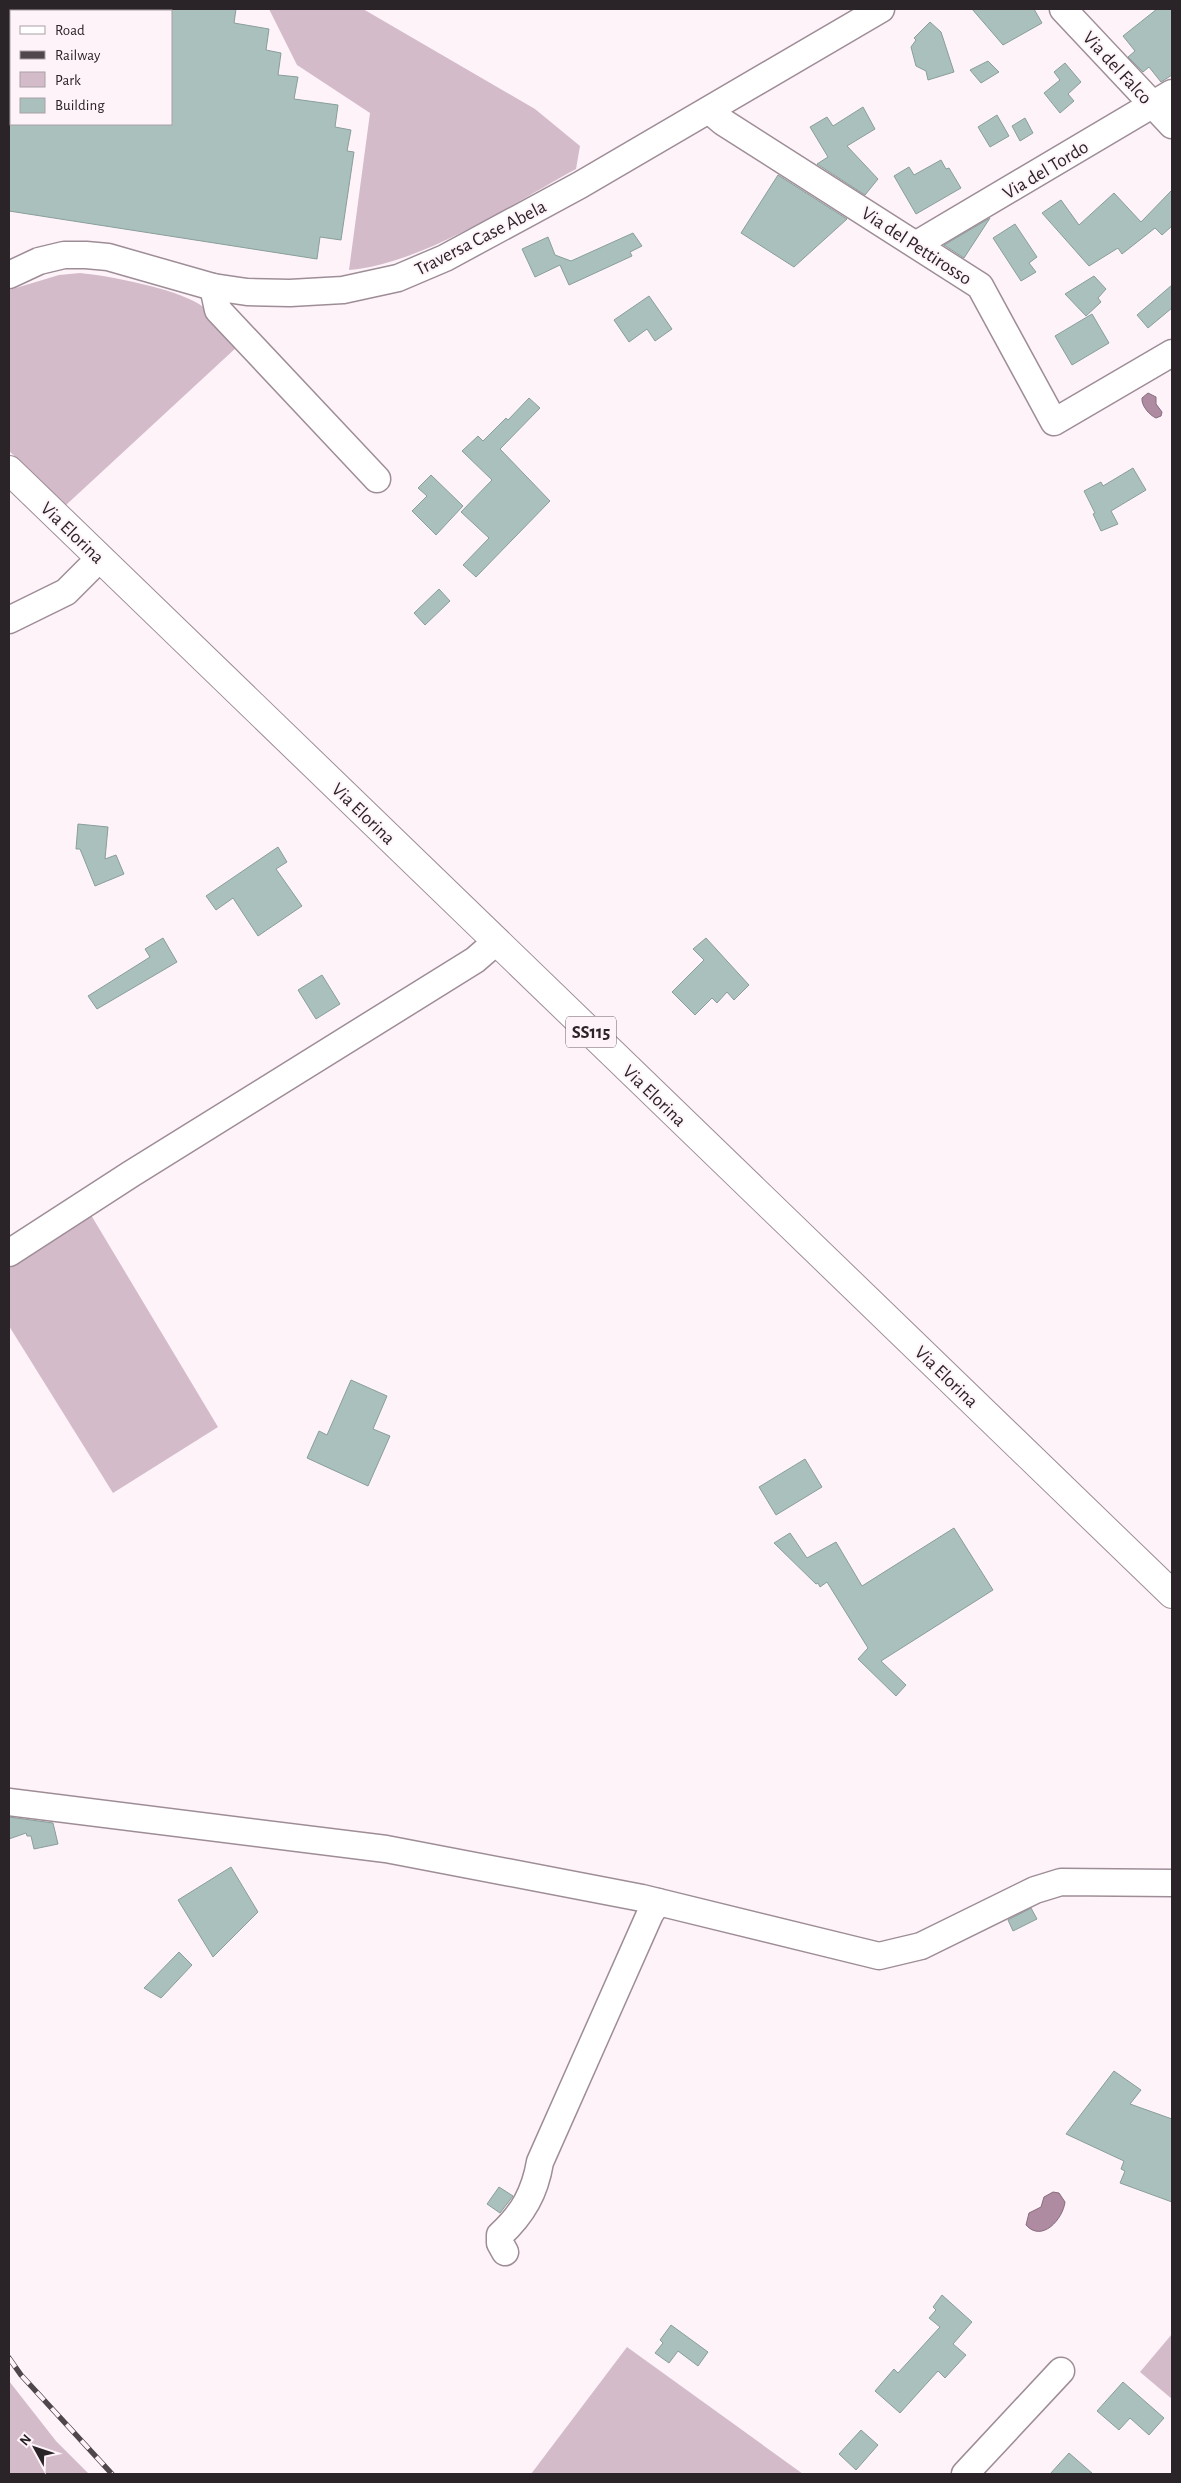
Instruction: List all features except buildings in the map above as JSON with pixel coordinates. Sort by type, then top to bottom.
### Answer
[{"type":"main road","name":"Via Elorina","points":[[9,470],[1172,1594]]},
{"type":"street","name":"Traversa Case Abela","points":[[9,275],[39,261],[64,255],[86,255],[108,258],[213,287],[247,292],[290,293],[343,290],[398,278],[445,258],[710,111],[881,9]]},
{"type":"street","name":"Via del Falco","points":[[1063,9],[1163,99],[1172,125]]},
{"type":"street","name":"Via del Tordo","points":[[917,244],[1163,99]]},
{"type":"street","name":"Via del Pettirosso","points":[[710,111],[723,122],[917,244],[980,286],[1054,422],[1172,353]]},
{"type":"street","points":[[213,287],[218,310],[377,479]]},
{"type":"street","points":[[9,620],[66,592],[100,558]]},
{"type":"street","points":[[9,1253],[131,1174],[475,960],[497,941]]},
{"type":"street","points":[[9,1802],[362,1845],[658,1902],[879,1956],[921,1946],[1035,1890],[1061,1882],[1172,1883]]},
{"type":"street","points":[[505,2252],[500,2242],[500,2235],[521,2214],[530,2198],[538,2178],[540,2162],[650,1914],[658,1902]]},
{"type":"street","points":[[965,2474],[1061,2371]]},
{"type":"green space","points":[[269,9],[363,9],[535,109],[580,146],[576,169],[495,215],[436,245],[406,257],[349,270],[370,113],[297,65]]},
{"type":"green space","points":[[80,273],[141,284],[188,298],[210,313],[238,346],[66,505],[9,451],[9,290],[59,275]]},
{"type":"green space","points":[[91,1215],[218,1427],[113,1493],[9,1326],[9,1268]]},
{"type":"green space","points":[[1172,2334],[1172,2399],[1140,2372]]},
{"type":"green space","points":[[627,2347],[803,2474],[531,2474]]},
{"type":"green space","points":[[9,2381],[56,2441],[89,2474],[9,2474]]},
{"type":"shaded area","points":[[1148,393],[1156,397],[1156,404],[1162,412],[1161,416],[1153,417],[1144,407],[1142,398]]},
{"type":"shaded area","points":[[1053,2192],[1059,2193],[1065,2202],[1060,2215],[1051,2227],[1039,2231],[1032,2230],[1026,2225],[1029,2213],[1041,2207],[1044,2197]]},
{"type":"railway","points":[[9,2358],[21,2375],[112,2474]]}]
